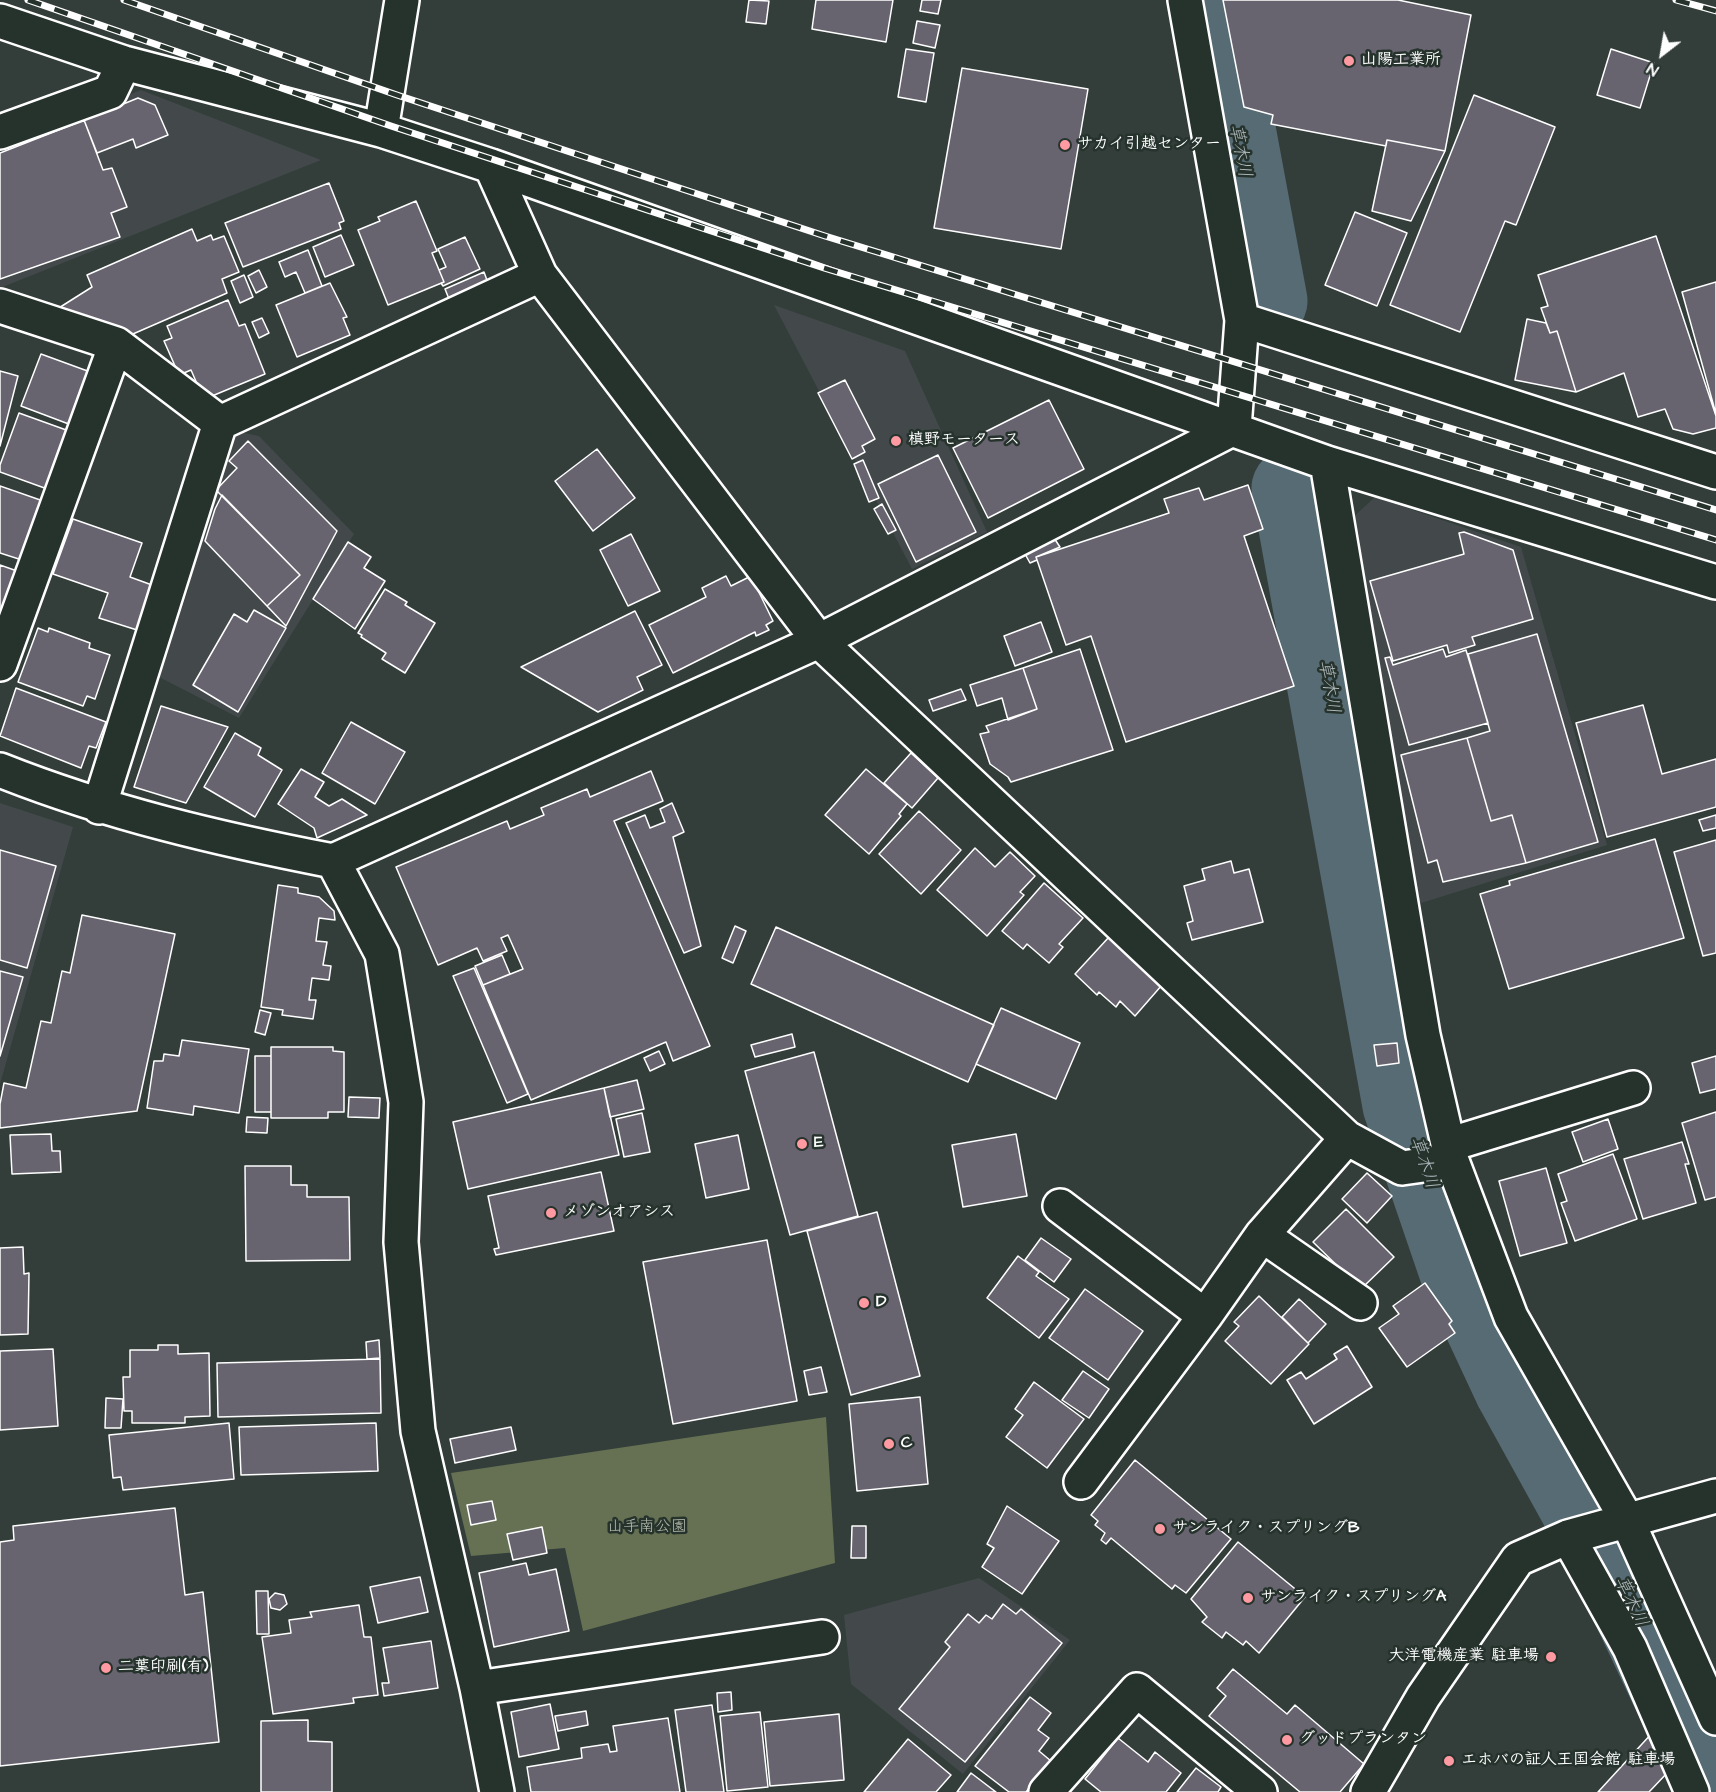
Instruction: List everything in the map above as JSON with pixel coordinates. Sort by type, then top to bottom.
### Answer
[{"type":"street","points":[[381,130],[402,0]]},
{"type":"street","points":[[1185,0],[1242,320],[1234,428]]},
{"type":"street","points":[[0,21],[124,63],[381,130],[491,166],[1234,428],[1327,463],[1716,582]]},
{"type":"street","points":[[0,132],[110,92],[124,63]]},
{"type":"street","points":[[491,166],[540,275],[819,641],[1347,1138],[1402,1168],[1438,1159],[1633,1088]]},
{"type":"street","points":[[99,807],[220,423],[540,275]]},
{"type":"street","points":[[0,306],[116,344],[220,423]]},
{"type":"street","points":[[1242,320],[1716,472]]},
{"type":"street","points":[[0,664],[116,344]]},
{"type":"street","points":[[0,770],[99,807],[225,840],[333,861],[819,641],[1234,428]]},
{"type":"street","points":[[1327,463],[1423,1035],[1438,1159],[1511,1317],[1596,1529],[1630,1648],[1692,1792]]},
{"type":"street","points":[[333,861],[382,954],[406,1102],[401,1242],[418,1431],[477,1689],[497,1792]]},
{"type":"street","points":[[1081,1482],[1205,1316],[1262,1234],[1347,1138]]},
{"type":"street","points":[[1060,1206],[1205,1316]]},
{"type":"street","points":[[1262,1234],[1360,1303]]},
{"type":"street","points":[[1368,1792],[1423,1697],[1518,1559],[1596,1529],[1716,1496]]},
{"type":"street","points":[[1596,1529],[1716,1718]]},
{"type":"street","points":[[477,1689],[822,1637]]},
{"type":"street","points":[[1046,1792],[1137,1690],[1260,1792]]},
{"type":"shaded area","points":[[141,90],[321,160],[0,288],[0,145]]},
{"type":"shaded area","name":"槙野モータース","points":[[774,305],[905,351],[987,532],[912,569]]},
{"type":"shaded area","points":[[239,432],[259,436],[354,534],[239,718],[157,676],[188,591],[206,463]]},
{"type":"shaded area","points":[[1375,497],[1521,547],[1607,845],[1418,904],[1349,521]]},
{"type":"shaded area","points":[[0,803],[73,827],[0,1084]]},
{"type":"shaded area","points":[[979,1578],[1070,1640],[963,1774],[851,1684],[844,1615]]},
{"type":"green space","name":"山手南公園","points":[[826,1417],[835,1563],[583,1631],[565,1548],[471,1556],[451,1473]]},
{"type":"building","points":[[749,0],[769,1],[766,24],[746,22]]},
{"type":"building","points":[[816,0],[893,0],[886,42],[812,29]]},
{"type":"building","points":[[922,0],[941,0],[938,14],[920,11]]},
{"type":"building","name":"山陽工業所","points":[[1223,0],[1398,0],[1471,15],[1445,151],[1387,140],[1386,146],[1271,124],[1273,115],[1244,107]]},
{"type":"building","points":[[917,21],[940,25],[935,48],[913,43]]},
{"type":"building","points":[[906,49],[934,53],[926,102],[898,97]]},
{"type":"building","points":[[1611,49],[1654,63],[1640,108],[1597,95]]},
{"type":"building","points":[[962,68],[1088,89],[1061,249],[934,228]]},
{"type":"building","points":[[1474,95],[1555,127],[1516,225],[1505,221],[1460,332],[1390,305]]},
{"type":"building","points":[[138,98],[155,105],[168,135],[136,148],[133,139],[97,153],[84,120]]},
{"type":"building","points":[[84,120],[103,170],[112,168],[127,207],[111,213],[120,237],[0,279],[0,153]]},
{"type":"building","points":[[1387,140],[1445,151],[1411,221],[1372,211]]},
{"type":"building","points":[[329,183],[344,221],[339,223],[341,229],[243,267],[225,223]]},
{"type":"building","points":[[416,201],[437,251],[432,253],[444,282],[388,305],[358,230],[380,221],[378,217]]},
{"type":"building","points":[[1355,212],[1407,233],[1377,306],[1325,285]]},
{"type":"building","points":[[192,229],[197,241],[211,235],[213,240],[224,236],[239,272],[222,279],[227,293],[126,337],[54,311],[92,287],[87,275]]},
{"type":"building","points":[[341,235],[354,265],[325,277],[313,247]]},
{"type":"building","points":[[1656,236],[1716,416],[1716,428],[1693,434],[1673,429],[1665,409],[1638,417],[1624,373],[1576,392],[1557,331],[1550,333],[1541,308],[1548,306],[1538,275]]},
{"type":"building","points":[[465,237],[480,269],[443,286],[441,283],[444,282],[439,270],[446,267],[438,249]]},
{"type":"building","points":[[308,250],[322,286],[305,293],[296,272],[285,277],[279,262]]},
{"type":"building","points":[[259,270],[267,287],[256,293],[248,276]]},
{"type":"building","points":[[484,272],[488,283],[449,299],[445,289]]},
{"type":"building","points":[[244,275],[253,297],[240,303],[231,281]]},
{"type":"building","points":[[1716,282],[1716,414],[1682,292]]},
{"type":"building","points":[[330,283],[347,317],[343,318],[350,335],[297,357],[276,305]]},
{"type":"building","points":[[228,300],[239,326],[245,324],[265,374],[212,396],[198,386],[191,370],[179,375],[164,341],[172,338],[167,326]]},
{"type":"building","points":[[262,318],[269,333],[259,338],[252,322]]},
{"type":"building","points":[[1527,319],[1546,323],[1550,333],[1557,331],[1576,392],[1515,380]]},
{"type":"building","points":[[41,354],[93,373],[74,426],[21,406]]},
{"type":"building","points":[[0,371],[18,376],[0,446]]},
{"type":"building","points":[[845,380],[875,439],[862,446],[865,452],[852,459],[818,393]]},
{"type":"building","points":[[1049,400],[1084,469],[988,518],[953,448]]},
{"type":"building","points":[[19,413],[69,431],[50,490],[0,472],[0,465]]},
{"type":"building","points":[[248,441],[337,531],[286,626],[267,606],[300,575],[216,490],[237,468],[229,461]]},
{"type":"building","points":[[597,449],[635,498],[593,531],[555,481]]},
{"type":"building","points":[[938,455],[976,532],[916,562],[878,484]]},
{"type":"building","points":[[863,460],[879,498],[869,502],[854,464]]},
{"type":"building","points":[[1248,485],[1263,529],[1244,536],[1294,686],[1126,742],[1091,636],[1066,645],[1036,557],[1169,513],[1164,499],[1199,488],[1204,500]]},
{"type":"building","points":[[0,486],[46,502],[25,561],[0,553]]},
{"type":"building","points":[[222,495],[300,575],[267,606],[205,541]]},
{"type":"building","points":[[882,504],[896,530],[888,534],[874,509]]},
{"type":"building","points":[[73,519],[142,543],[130,577],[152,585],[137,630],[99,618],[108,593],[53,574]]},
{"type":"building","points":[[1464,532],[1513,550],[1533,619],[1472,637],[1475,645],[1449,653],[1447,645],[1393,661],[1370,581],[1464,554],[1459,533]]},
{"type":"building","points":[[631,534],[660,591],[628,606],[600,550]]},
{"type":"building","points":[[1054,538],[1060,547],[1036,557],[1037,560],[1030,563],[1025,554]]},
{"type":"building","points":[[348,542],[371,557],[364,568],[385,581],[355,629],[313,599]]},
{"type":"building","points":[[0,565],[17,571],[2,614],[0,613]]},
{"type":"building","points":[[726,576],[731,586],[751,576],[773,621],[766,625],[769,630],[756,636],[755,632],[673,673],[649,625],[706,597],[702,588]]},
{"type":"building","points":[[385,589],[407,602],[405,605],[435,623],[405,673],[382,659],[386,653],[358,633]]},
{"type":"building","points":[[254,610],[286,628],[238,712],[193,685],[234,614],[247,622]]},
{"type":"building","points":[[635,611],[662,665],[637,677],[643,690],[598,712],[521,667]]},
{"type":"building","points":[[1041,622],[1052,652],[1015,666],[1004,636]]},
{"type":"building","points":[[38,628],[48,632],[49,628],[90,643],[89,648],[110,655],[95,699],[87,696],[83,706],[18,682]]},
{"type":"building","points":[[1537,634],[1598,842],[1526,863],[1512,815],[1491,821],[1467,738],[1490,731],[1468,654]]},
{"type":"building","points":[[1080,649],[1113,750],[1011,782],[1008,777],[990,764],[980,734],[989,732],[986,726],[1037,709],[1023,668]]},
{"type":"building","points":[[1443,649],[1446,657],[1466,650],[1488,723],[1409,745],[1385,658],[1390,657],[1393,665]]},
{"type":"building","points":[[1023,668],[1037,709],[1008,720],[1002,698],[977,706],[970,685]]},
{"type":"building","points":[[16,688],[106,722],[96,748],[89,746],[81,768],[0,736]]},
{"type":"building","points":[[961,689],[966,700],[933,711],[929,700]]},
{"type":"building","points":[[1643,705],[1662,774],[1716,759],[1716,807],[1607,837],[1576,723]]},
{"type":"building","points":[[161,706],[228,727],[186,803],[134,787]]},
{"type":"building","points":[[351,722],[405,752],[375,804],[322,773]]},
{"type":"building","points":[[235,733],[261,748],[258,755],[282,770],[255,817],[204,787]]},
{"type":"building","points":[[1467,738],[1491,821],[1512,815],[1526,863],[1443,882],[1437,860],[1428,863],[1401,755]]},
{"type":"building","points":[[911,753],[938,778],[912,808],[884,783]]},
{"type":"building","points":[[301,769],[324,782],[315,797],[329,806],[342,799],[367,815],[317,838],[314,828],[278,804]]},
{"type":"building","points":[[866,769],[907,804],[899,814],[901,816],[869,854],[825,815]]},
{"type":"building","points":[[651,771],[663,801],[614,821],[710,1046],[673,1061],[666,1042],[531,1100],[483,985],[523,969],[508,935],[501,938],[507,951],[483,961],[477,948],[438,965],[396,867],[507,821],[510,829],[544,815],[541,808],[587,789],[590,797]]},
{"type":"building","points":[[672,803],[684,832],[673,837],[701,946],[684,953],[626,823],[645,815],[650,828],[665,822],[660,809]]},
{"type":"building","points":[[919,811],[961,850],[921,894],[879,854]]},
{"type":"building","points":[[1716,815],[1716,828],[1703,831],[1699,820]]},
{"type":"building","points":[[1655,839],[1684,938],[1509,989],[1480,894],[1510,885],[1509,881]]},
{"type":"building","points":[[1716,840],[1716,953],[1703,956],[1674,852]]},
{"type":"building","points":[[975,848],[995,867],[1010,852],[1035,876],[1020,892],[1024,895],[987,936],[937,890]]},
{"type":"building","points":[[0,850],[56,866],[27,968],[0,960]]},
{"type":"building","points":[[1231,861],[1234,873],[1249,869],[1263,922],[1192,940],[1187,923],[1193,921],[1184,886],[1205,880],[1202,869]]},
{"type":"building","points":[[1044,883],[1083,918],[1059,944],[1063,947],[1049,963],[1027,944],[1023,949],[1002,931]]},
{"type":"building","points":[[278,885],[298,888],[298,893],[319,897],[334,911],[335,920],[319,918],[316,941],[327,942],[323,965],[331,966],[329,980],[312,978],[309,1000],[316,1000],[313,1019],[282,1015],[283,1010],[261,1007]]},
{"type":"building","points":[[82,915],[175,934],[137,1111],[0,1128],[0,1104],[4,1083],[26,1088],[41,1021],[51,1023],[62,971],[70,973]]},
{"type":"building","points":[[735,926],[746,931],[733,963],[722,958]]},
{"type":"building","points":[[776,927],[994,1025],[968,1082],[751,984]]},
{"type":"building","points":[[1109,937],[1162,985],[1135,1016],[1120,1001],[1116,1007],[1099,992],[1097,995],[1075,974]]},
{"type":"building","points":[[502,955],[510,974],[483,985],[475,966]]},
{"type":"building","points":[[474,968],[528,1094],[507,1103],[453,976]]},
{"type":"building","points":[[0,971],[23,977],[0,1056]]},
{"type":"building","points":[[1001,1008],[1080,1043],[1056,1099],[976,1064]]},
{"type":"building","points":[[260,1010],[271,1013],[265,1035],[255,1032]]},
{"type":"building","points":[[792,1034],[795,1047],[755,1057],[751,1045]]},
{"type":"building","points":[[182,1040],[249,1049],[239,1113],[194,1106],[193,1115],[147,1108],[154,1061],[163,1061],[164,1054],[179,1056]]},
{"type":"building","points":[[1397,1043],[1399,1063],[1377,1066],[1374,1045]]},
{"type":"building","points":[[271,1047],[333,1047],[333,1051],[344,1052],[344,1112],[328,1112],[328,1118],[271,1118]]},
{"type":"building","points":[[659,1051],[665,1064],[650,1071],[644,1058]]},
{"type":"building","name":"E","points":[[814,1052],[858,1216],[790,1235],[745,1071]]},
{"type":"building","points":[[255,1056],[271,1056],[271,1112],[255,1112]]},
{"type":"building","points":[[1716,1056],[1716,1089],[1700,1093],[1692,1063]]},
{"type":"building","points":[[637,1080],[644,1109],[610,1117],[604,1088]]},
{"type":"building","points":[[604,1088],[619,1155],[468,1189],[453,1122]]},
{"type":"building","points":[[349,1097],[380,1098],[379,1118],[348,1117]]},
{"type":"building","points":[[1716,1112],[1716,1197],[1705,1200],[1682,1123]]},
{"type":"building","points":[[642,1113],[650,1152],[624,1157],[616,1119]]},
{"type":"building","points":[[247,1117],[268,1118],[267,1133],[246,1132]]},
{"type":"building","points":[[1608,1119],[1618,1149],[1583,1162],[1572,1132]]},
{"type":"building","points":[[51,1134],[52,1151],[60,1151],[61,1172],[12,1174],[10,1135]]},
{"type":"building","points":[[1016,1134],[1027,1196],[963,1207],[952,1145]]},
{"type":"building","points":[[738,1135],[749,1189],[706,1198],[695,1144]]},
{"type":"building","points":[[1682,1142],[1689,1164],[1685,1164],[1696,1203],[1643,1219],[1624,1159]]},
{"type":"building","points":[[1613,1154],[1637,1219],[1575,1241],[1561,1203],[1567,1201],[1558,1174]]},
{"type":"building","points":[[245,1166],[291,1166],[291,1185],[307,1185],[307,1197],[349,1197],[350,1260],[246,1261]]},
{"type":"building","points":[[1546,1168],[1567,1243],[1520,1256],[1499,1181]]},
{"type":"building","name":"メゾンオアシス","points":[[601,1172],[614,1231],[496,1255],[494,1249],[499,1248],[488,1196]]},
{"type":"building","points":[[1367,1173],[1392,1196],[1367,1223],[1342,1199]]},
{"type":"building","points":[[1346,1209],[1394,1257],[1361,1289],[1313,1242]]},
{"type":"building","name":"D","points":[[877,1212],[920,1376],[851,1395],[807,1231]]},
{"type":"building","points":[[1041,1238],[1071,1259],[1054,1282],[1025,1260]]},
{"type":"building","points":[[767,1240],[797,1401],[673,1424],[643,1262]]},
{"type":"building","points":[[23,1247],[24,1274],[29,1273],[28,1334],[0,1335],[0,1248]]},
{"type":"building","points":[[1018,1256],[1039,1272],[1036,1276],[1069,1299],[1039,1338],[987,1298]]},
{"type":"building","points":[[1425,1283],[1452,1321],[1449,1324],[1455,1333],[1407,1367],[1379,1328],[1399,1314],[1393,1306]]},
{"type":"building","points":[[1085,1289],[1143,1331],[1108,1380],[1049,1338]]},
{"type":"building","points":[[1259,1296],[1309,1344],[1271,1384],[1225,1341],[1239,1326],[1234,1322]]},
{"type":"building","points":[[1299,1299],[1326,1324],[1308,1343],[1282,1317]]},
{"type":"building","points":[[379,1340],[380,1358],[367,1359],[366,1342]]},
{"type":"building","points":[[158,1345],[178,1345],[178,1354],[209,1353],[210,1416],[185,1417],[185,1423],[132,1423],[132,1411],[124,1411],[123,1377],[130,1377],[130,1350],[158,1350]]},
{"type":"building","points":[[1347,1346],[1372,1387],[1314,1424],[1287,1380],[1301,1372],[1306,1379],[1337,1359],[1334,1354]]},
{"type":"building","points":[[53,1349],[58,1426],[0,1430],[0,1351]]},
{"type":"building","points":[[380,1359],[381,1413],[218,1417],[217,1363]]},
{"type":"building","points":[[821,1367],[827,1392],[809,1395],[804,1371]]},
{"type":"building","points":[[1083,1371],[1109,1389],[1089,1418],[1062,1400]]},
{"type":"building","points":[[1034,1382],[1084,1419],[1047,1468],[1006,1437],[1023,1415],[1015,1409]]},
{"type":"building","name":"C","points":[[920,1397],[928,1484],[857,1491],[849,1404]]},
{"type":"building","points":[[106,1398],[123,1399],[121,1428],[105,1428]]},
{"type":"building","points":[[229,1423],[234,1479],[123,1490],[121,1477],[113,1478],[109,1435]]},
{"type":"building","points":[[376,1423],[378,1471],[241,1475],[239,1427]]},
{"type":"building","points":[[511,1427],[516,1450],[455,1463],[450,1439]]},
{"type":"building","name":"サンライク・スプリングB","points":[[1135,1460],[1231,1539],[1186,1593],[1175,1585],[1172,1589],[1111,1538],[1106,1544],[1101,1540],[1105,1533],[1095,1525],[1098,1521],[1091,1515]]},
{"type":"building","points":[[492,1501],[496,1520],[471,1525],[467,1505]]},
{"type":"building","points":[[1007,1506],[1059,1541],[1022,1594],[982,1567],[994,1548],[987,1544]]},
{"type":"building","name":"二葉印刷(有)","points":[[175,1508],[185,1595],[203,1592],[219,1742],[0,1766],[0,1542],[14,1540],[13,1526]]},
{"type":"building","points":[[852,1526],[866,1526],[866,1558],[851,1558]]},
{"type":"building","points":[[542,1527],[547,1553],[513,1560],[507,1534]]},
{"type":"building","name":"サンライク・スプリングA","points":[[1238,1542],[1305,1597],[1259,1653],[1246,1641],[1243,1645],[1226,1632],[1222,1638],[1202,1622],[1207,1617],[1191,1599]]},
{"type":"building","points":[[526,1563],[529,1575],[556,1569],[569,1631],[494,1647],[479,1573]]},
{"type":"building","points":[[420,1577],[428,1612],[378,1623],[370,1587]]},
{"type":"building","points":[[256,1591],[268,1591],[269,1634],[257,1634]]},
{"type":"building","points":[[275,1593],[284,1595],[287,1604],[280,1610],[271,1608],[269,1599]]},
{"type":"building","points":[[1003,1604],[1016,1614],[1021,1609],[1062,1643],[965,1762],[899,1709],[950,1647],[945,1642],[968,1614],[979,1623],[986,1615],[992,1619]]},
{"type":"building","points":[[359,1605],[364,1637],[371,1637],[378,1695],[353,1698],[354,1703],[273,1714],[262,1637],[291,1633],[289,1620],[312,1617],[310,1612]]},
{"type":"building","points":[[431,1641],[438,1688],[384,1696],[382,1683],[389,1683],[383,1648]]},
{"type":"building","name":"グッドプランタン","points":[[1233,1669],[1287,1714],[1295,1705],[1364,1764],[1340,1792],[1300,1792],[1209,1716],[1226,1696],[1217,1688]]},
{"type":"building","points":[[731,1692],[732,1710],[718,1712],[717,1693]]},
{"type":"building","points":[[1030,1697],[1051,1713],[1038,1730],[1049,1738],[1039,1751],[1051,1761],[1026,1792],[1009,1792],[975,1766]]},
{"type":"building","points":[[550,1704],[559,1749],[519,1757],[511,1712]]},
{"type":"building","points":[[712,1705],[724,1792],[686,1792],[675,1710]]},
{"type":"building","points":[[586,1711],[588,1725],[558,1731],[555,1716]]},
{"type":"building","points":[[760,1712],[768,1787],[727,1791],[720,1716]]},
{"type":"building","points":[[839,1714],[844,1780],[770,1786],[764,1722]]},
{"type":"building","points":[[668,1718],[680,1792],[531,1792],[527,1767],[582,1758],[581,1748],[608,1744],[610,1752],[617,1751],[613,1726]]},
{"type":"building","points":[[308,1720],[308,1741],[332,1742],[332,1792],[261,1792],[261,1721]]},
{"type":"building","points":[[1653,1732],[1668,1772],[1649,1792],[1598,1792]]},
{"type":"building","points":[[1118,1738],[1148,1762],[1155,1752],[1181,1773],[1166,1792],[1101,1792],[1085,1779]]},
{"type":"building","points":[[908,1739],[951,1775],[936,1792],[864,1792]]},
{"type":"building","points":[[1196,1768],[1221,1787],[1218,1792],[1177,1792]]},
{"type":"building","points":[[971,1773],[996,1792],[957,1792]]},
{"type":"waterway","name":"草木川","points":[[1211,0],[1267,301]]},
{"type":"waterway","name":"草木川","points":[[1292,488],[1403,1105],[1459,1269],[1515,1389],[1610,1561],[1716,1785]]},
{"type":"railway","points":[[28,0],[391,126],[824,268],[1716,540]]},
{"type":"railway","points":[[124,0],[397,95],[825,236],[1716,510]]},
{"type":"railway","points":[[1676,0],[1716,11]]},
{"type":"place","name":"山陽工業所","points":[[1349,61]]},
{"type":"place","name":"サカイ引越センター","points":[[1065,145]]},
{"type":"place","name":"槙野モータース","points":[[896,441]]},
{"type":"place","name":"E","points":[[802,1144]]},
{"type":"place","name":"メゾンオアシス","points":[[551,1213]]},
{"type":"place","name":"D","points":[[864,1303]]},
{"type":"place","name":"C","points":[[889,1444]]},
{"type":"place","name":"サンライク・スプリングB","points":[[1160,1529]]},
{"type":"place","name":"サンライク・スプリングA","points":[[1248,1598]]},
{"type":"place","name":"大洋電機産業 駐車場","points":[[1551,1657]]},
{"type":"place","name":"二葉印刷(有)","points":[[106,1668]]},
{"type":"place","name":"グッドプランタン","points":[[1287,1740]]},
{"type":"place","name":"エホバの証人王国会館 駐車場","points":[[1449,1761]]}]
